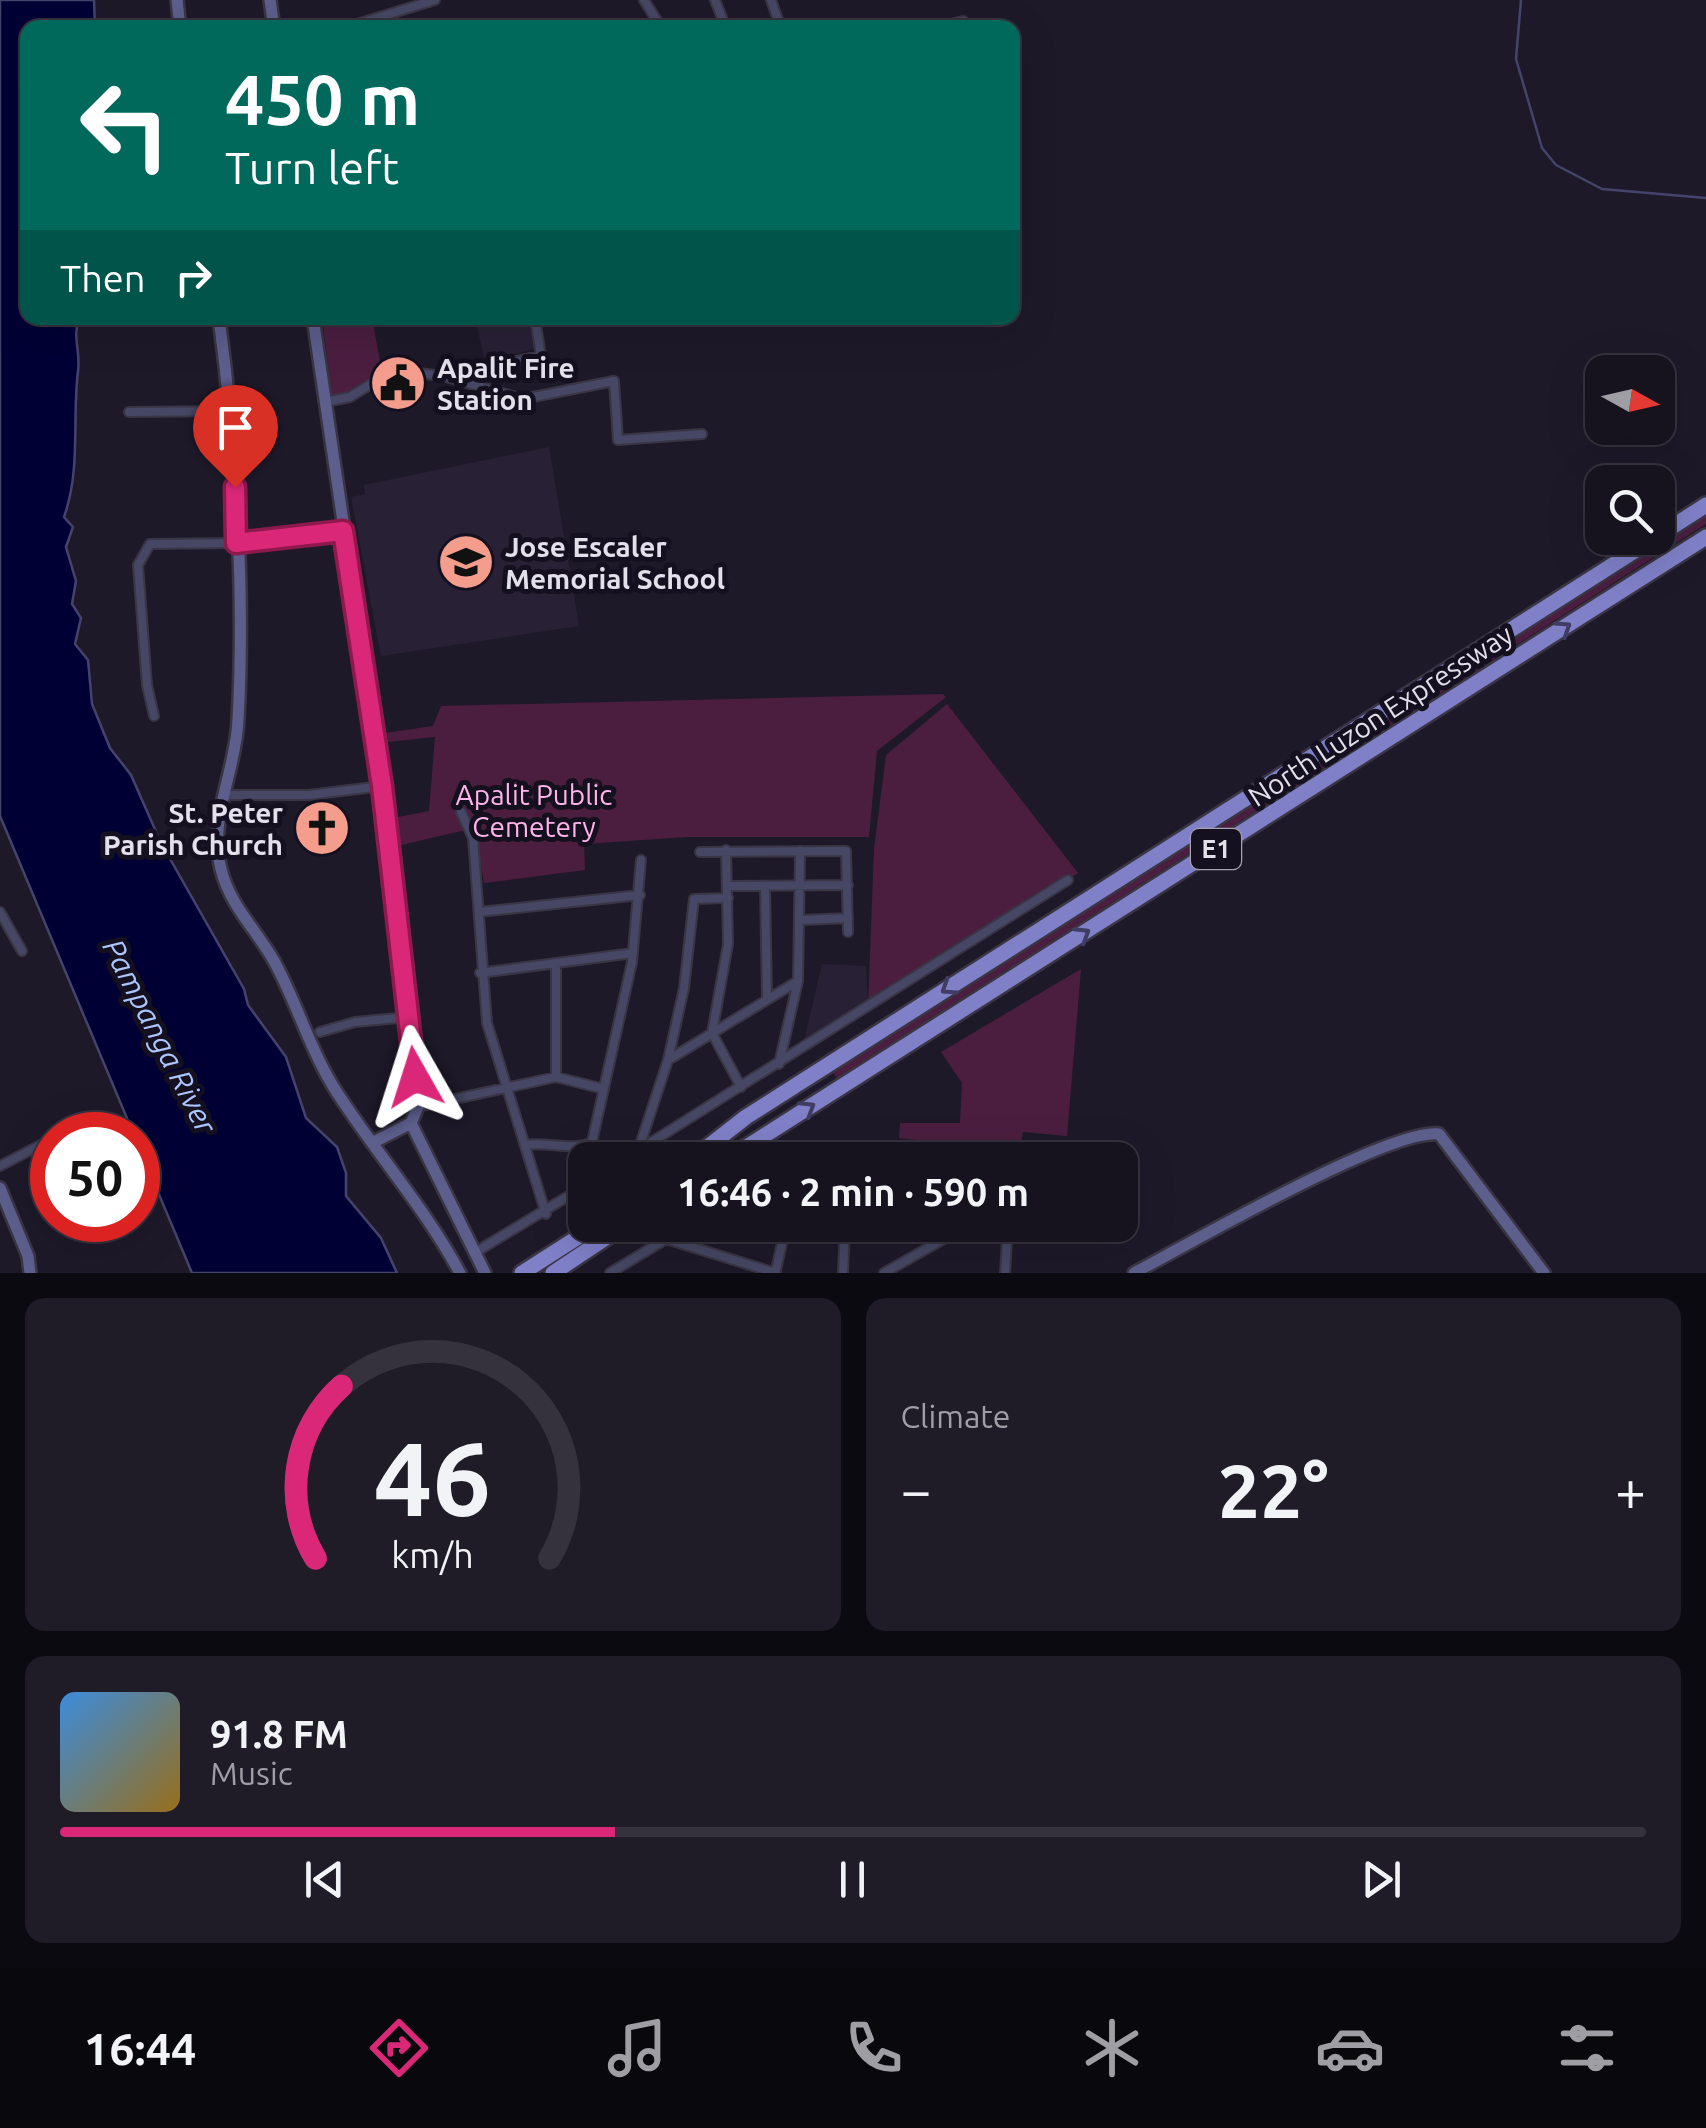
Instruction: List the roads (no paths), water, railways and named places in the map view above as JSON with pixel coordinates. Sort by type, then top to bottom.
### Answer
[{"type":"highway","name":"North Luzon Expressway","points":[[1675,525],[1706,505]]},
{"type":"highway","name":"North Luzon Expressway","points":[[754,1142],[1706,537]]},
{"type":"highway","name":"North Luzon Expressway","points":[[713,1142],[746,1117],[1628,555]]},
{"type":"highway","points":[[522,1273],[570,1242]]},
{"type":"highway","points":[[553,1273],[600,1242]]},
{"type":"street","points":[[370,20],[435,0]]},
{"type":"street","points":[[221,325],[230,412],[239,716],[218,855],[229,893],[272,957],[334,1088],[440,1235],[460,1273]]},
{"type":"street","points":[[314,325],[382,786],[418,1107],[411,1122],[372,1143]]},
{"type":"street","points":[[443,376],[541,356],[537,325]]},
{"type":"street","points":[[325,402],[350,398],[387,374],[402,371],[443,376],[522,399],[614,381],[618,440],[702,434]]},
{"type":"street","points":[[128,412],[230,412]]},
{"type":"street","points":[[154,716],[147,686],[141,555],[150,544],[236,543],[343,531]]},
{"type":"street","points":[[224,796],[309,795],[382,786]]},
{"type":"street","points":[[460,812],[473,838],[486,1023],[546,1214]]},
{"type":"street","points":[[726,850],[728,944],[712,1033],[741,1086]]},
{"type":"street","points":[[779,1064],[798,980],[802,920],[800,851]]},
{"type":"street","points":[[700,852],[846,851],[848,932]]},
{"type":"street","points":[[526,1145],[546,1141],[587,1146],[592,1142],[633,953],[641,860]]},
{"type":"street","points":[[650,1142],[1068,880]]},
{"type":"street","points":[[728,886],[848,885]]},
{"type":"street","points":[[765,886],[767,999]]},
{"type":"street","points":[[479,912],[640,895]]},
{"type":"street","points":[[642,1142],[668,1060],[690,953],[694,899],[728,898]]},
{"type":"street","points":[[0,912],[22,951]]},
{"type":"street","points":[[802,920],[848,918]]},
{"type":"street","points":[[480,972],[633,953]]},
{"type":"street","points":[[556,963],[556,1077]]},
{"type":"street","points":[[668,1060],[798,980]]},
{"type":"street","points":[[320,1032],[354,1022],[409,1017]]},
{"type":"street","points":[[418,1107],[506,1084],[556,1077],[604,1089]]},
{"type":"street","points":[[411,1122],[485,1273]]},
{"type":"street","points":[[1134,1273],[1339,1168],[1422,1132],[1440,1134],[1544,1273]]},
{"type":"street","points":[[0,1166],[30,1150]]},
{"type":"street","points":[[0,1188],[28,1256],[30,1273]]},
{"type":"street","points":[[474,1253],[568,1198]]},
{"type":"street","points":[[610,1273],[666,1240],[776,1272],[782,1242]]},
{"type":"street","points":[[843,1273],[844,1242]]},
{"type":"street","points":[[884,1273],[938,1242]]},
{"type":"street","points":[[1005,1273],[1007,1242]]},
{"type":"water","name":"Pampanga River","points":[[0,0],[94,0],[95,20],[20,20],[20,325],[78,325],[74,463],[64,517],[73,527],[66,547],[76,581],[72,604],[81,618],[75,644],[88,660],[92,704],[110,748],[131,775],[161,843],[244,989],[248,1005],[286,1057],[306,1118],[337,1147],[346,1173],[346,1196],[381,1238],[397,1273],[192,1273],[160,1197],[160,1112],[124,1112],[0,816]]},
{"type":"waterway","points":[[1521,0],[1516,59],[1542,148],[1556,165],[1602,189],[1706,198]]},
{"type":"place","name":"Apalit Fire Station","points":[[398,383]]},
{"type":"place","name":"Jose Escaler Memorial School","points":[[466,562]]},
{"type":"place","name":"St. Peter Parish Church","points":[[322,828]]},
{"type":"park label","name":"Apalit Public Cemetery","points":[[534,810]]}]
